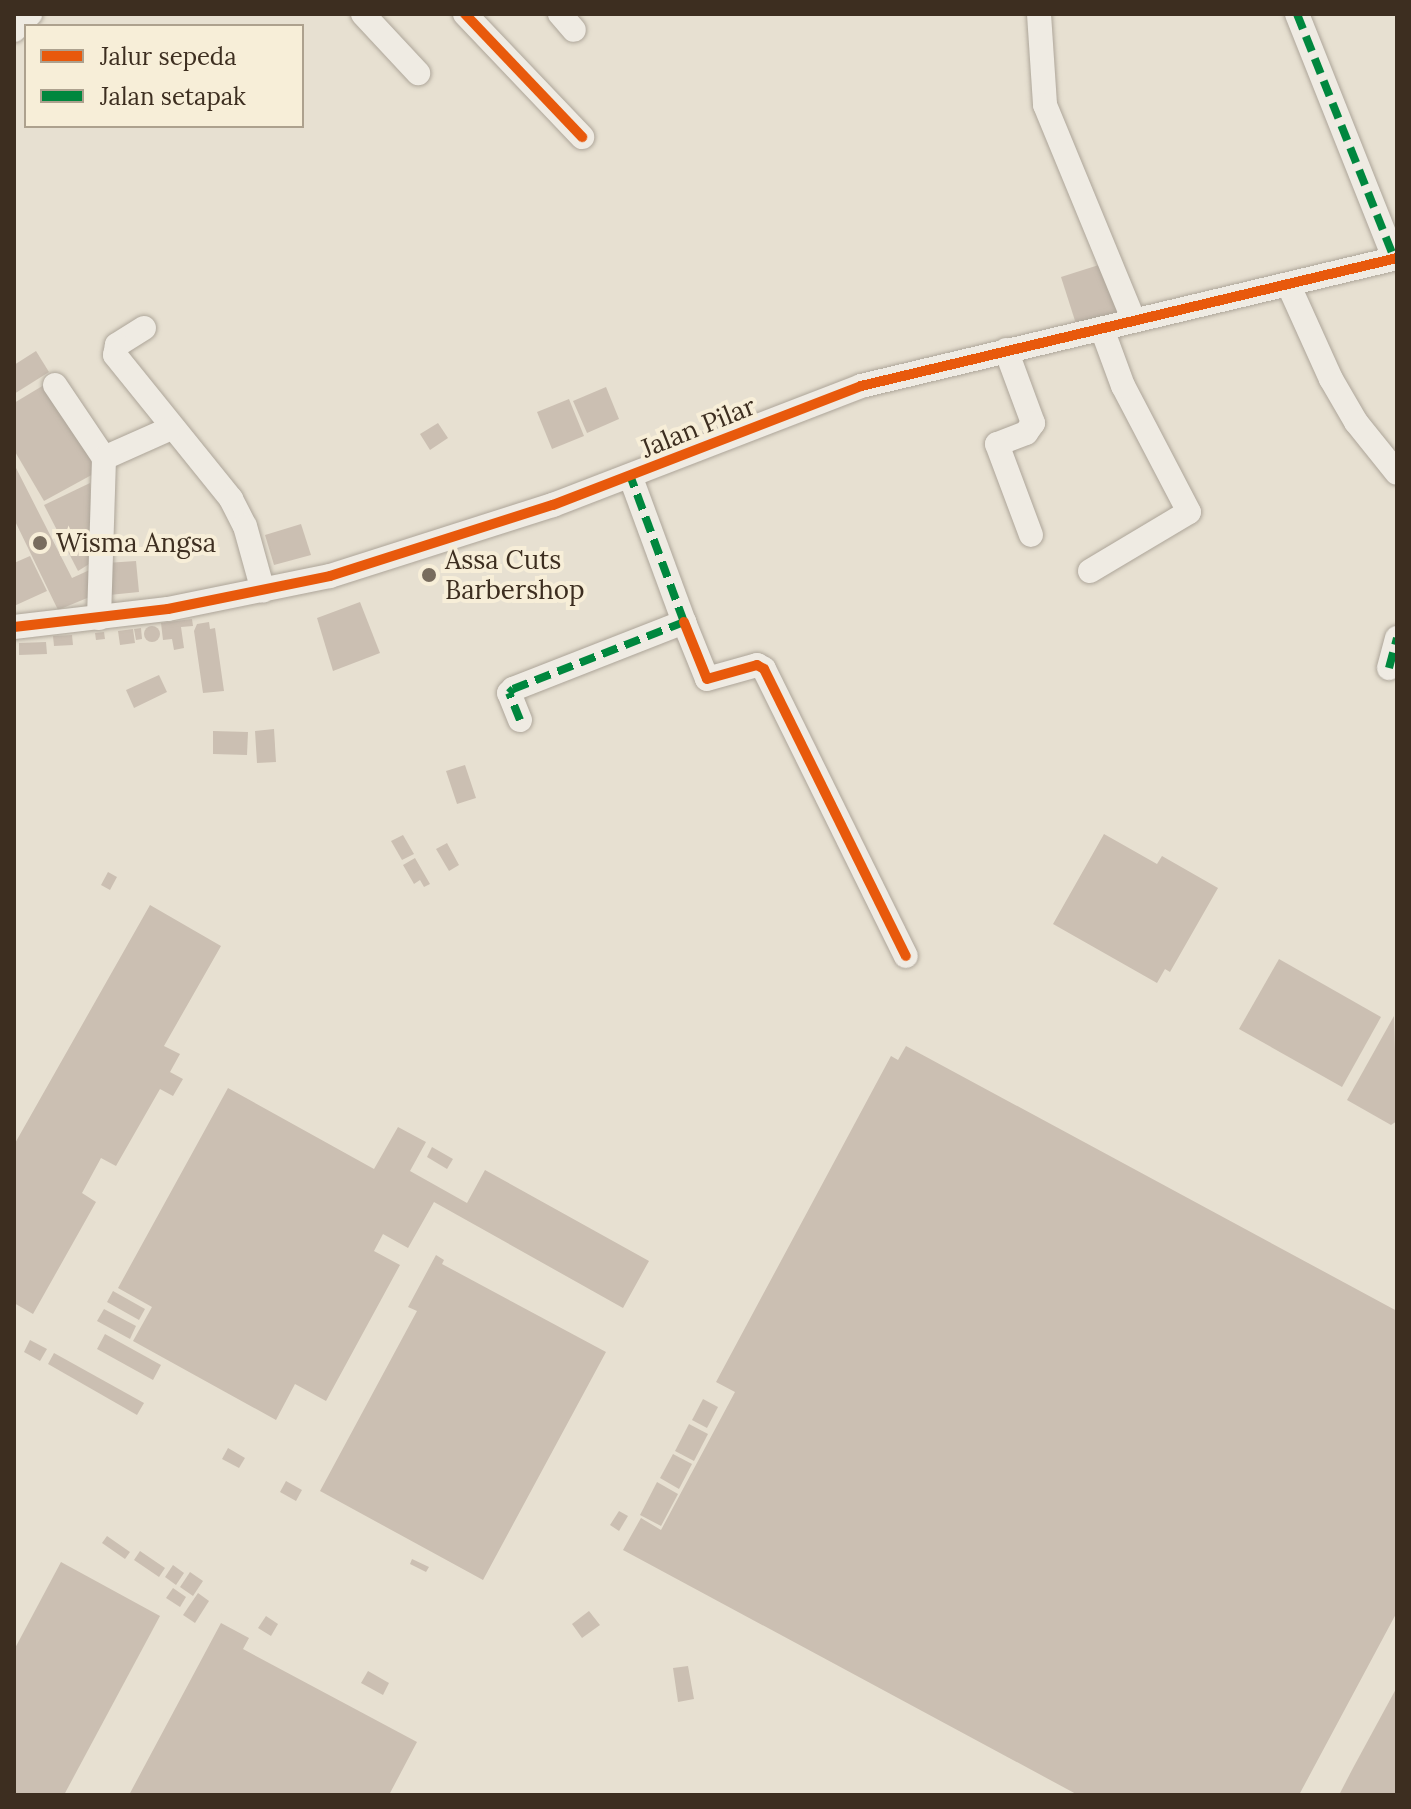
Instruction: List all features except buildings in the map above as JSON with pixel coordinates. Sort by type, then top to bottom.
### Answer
[{"type":"street","points":[[14,30],[30,14]]},
{"type":"street","points":[[363,14],[418,73]]},
{"type":"street","points":[[465,14],[582,137]]},
{"type":"street","points":[[1039,14],[1045,105],[1133,319]]},
{"type":"street","points":[[1297,14],[1396,258]]},
{"type":"street","name":"Jalan Pilar","points":[[14,627],[99,618],[263,591],[358,568],[631,478],[861,386],[1396,258]]},
{"type":"street","points":[[1289,286],[1337,390],[1397,473]]},
{"type":"street","points":[[144,328],[114,352],[169,429],[189,445],[231,499],[245,526],[263,591]]},
{"type":"street","points":[[1090,571],[1189,512],[1123,386],[1102,329]]},
{"type":"street","points":[[1006,350],[1033,423],[1026,433],[997,444],[1031,535]]},
{"type":"street","points":[[55,385],[104,458],[99,618]]},
{"type":"street","points":[[104,458],[169,429]]},
{"type":"street","points":[[631,478],[707,679],[757,665],[764,669],[906,956]]},
{"type":"street","points":[[520,720],[509,693],[513,689],[684,622]]},
{"type":"street","points":[[1389,668],[1397,638]]},
{"type":"marked path","points":[[1297,14],[1394,258]]},
{"type":"marked path","points":[[520,720],[509,693],[513,689],[684,622],[631,478]]},
{"type":"marked path","points":[[1389,668],[1397,638]]},
{"type":"cycle path","points":[[465,14],[582,137]]},
{"type":"cycle path","points":[[14,627],[168,609],[330,576],[553,505],[861,386],[1397,258]]},
{"type":"cycle path","points":[[684,622],[707,679],[757,665],[764,669],[906,956]]},
{"type":"place","name":"Wisma Angsa","points":[[40,543]]},
{"type":"place","name":"Assa Cuts Barbershop","points":[[429,575]]}]
